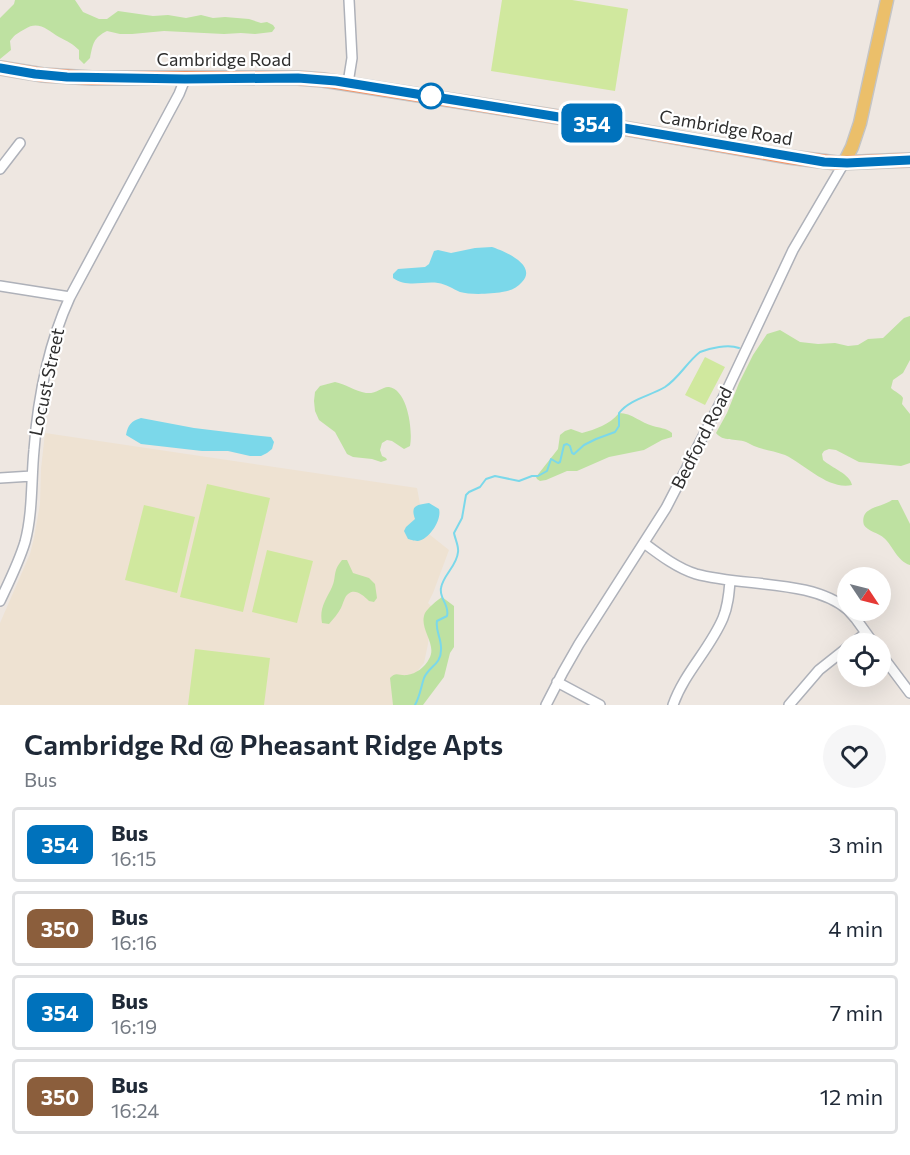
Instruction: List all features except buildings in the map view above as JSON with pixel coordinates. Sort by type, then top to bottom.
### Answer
[{"type":"highway","name":"Cambridge Road","points":[[0,68],[67,77],[298,78],[348,83],[824,162],[910,160]]},
{"type":"main road","points":[[844,163],[860,123],[887,0]]},
{"type":"street","points":[[348,83],[352,58],[349,0]]},
{"type":"street","name":"Locust Street","points":[[0,602],[25,542],[35,432],[54,339],[70,297],[185,79]]},
{"type":"street","points":[[0,169],[20,143]]},
{"type":"street","name":"Bedford Road","points":[[546,705],[579,644],[666,508],[710,425],[793,250],[844,163]]},
{"type":"street","points":[[0,286],[70,297]]},
{"type":"street","points":[[0,478],[32,476]]},
{"type":"street","points":[[644,543],[690,571],[730,581],[816,592],[837,602]]},
{"type":"street","points":[[673,705],[678,692],[720,625],[727,605],[730,581]]},
{"type":"street","points":[[857,621],[866,633]]},
{"type":"street","points":[[789,705],[819,670],[837,656]]},
{"type":"street","points":[[891,668],[910,693]]},
{"type":"street","points":[[557,682],[600,705]]},
{"type":"shaded area","points":[[45,433],[417,488],[425,531],[449,550],[428,603],[432,607],[424,663],[415,674],[406,705],[0,705],[0,623],[30,554],[34,538],[40,504]]},
{"type":"green space","points":[[15,0],[75,0],[83,12],[99,19],[107,19],[118,11],[186,18],[201,15],[267,22],[275,28],[272,32],[255,34],[164,31],[120,34],[107,31],[96,39],[90,58],[84,64],[79,59],[79,50],[74,46],[47,29],[34,25],[14,36],[10,41],[11,50],[0,59],[0,18]]},
{"type":"green space","points":[[502,0],[572,0],[628,9],[615,91],[491,71]]},
{"type":"green space","points":[[910,316],[910,360],[903,373],[893,380],[891,388],[903,398],[902,404],[910,414],[910,463],[901,466],[859,462],[836,450],[824,451],[823,460],[851,481],[852,485],[843,486],[817,476],[785,455],[747,442],[722,438],[716,433],[753,355],[767,334],[780,330],[800,342],[858,345],[868,339],[883,338],[904,318]]},
{"type":"green space","points":[[705,357],[725,367],[705,405],[685,395]]},
{"type":"green space","points":[[335,382],[366,393],[389,387],[401,395],[410,422],[410,446],[404,449],[387,440],[382,443],[380,450],[382,456],[387,460],[381,462],[347,454],[335,432],[319,420],[315,411],[315,392],[320,386]]},
{"type":"green space","points":[[619,413],[667,430],[672,433],[672,437],[644,450],[609,457],[577,471],[567,471],[546,480],[537,479],[536,477],[558,449],[560,435],[571,429],[582,433],[597,428],[607,424]]},
{"type":"green space","points":[[207,484],[270,498],[243,612],[180,597]]},
{"type":"green space","points":[[892,500],[898,500],[910,524],[910,565],[898,557],[884,538],[868,529],[864,524],[866,513]]},
{"type":"green space","points":[[144,505],[195,517],[177,593],[125,580]]},
{"type":"green space","points":[[267,550],[313,561],[297,623],[252,612]]},
{"type":"green space","points":[[342,560],[347,560],[353,573],[369,578],[375,584],[377,598],[374,602],[369,601],[360,594],[351,592],[329,624],[322,623],[322,608]]},
{"type":"green space","points":[[442,597],[454,606],[454,647],[450,653],[444,677],[423,705],[393,705],[390,678],[396,674],[414,673],[427,662],[431,648],[424,625],[425,613]]},
{"type":"green space","points":[[195,649],[270,658],[264,705],[188,705]]},
{"type":"water","points":[[492,247],[518,260],[526,270],[526,276],[522,282],[513,289],[505,292],[469,294],[447,285],[404,283],[393,278],[393,274],[398,269],[425,267],[429,264],[434,251],[451,253]]},
{"type":"water","points":[[141,418],[194,428],[271,437],[274,442],[272,449],[261,456],[141,444],[126,435],[130,424]]},
{"type":"water","points":[[429,503],[439,509],[439,518],[434,528],[427,537],[418,541],[408,539],[404,531],[415,519],[414,508]]},
{"type":"waterway","points":[[415,705],[424,678],[440,655],[437,621],[447,616],[448,612],[441,588],[457,557],[458,547],[454,533],[462,518],[466,495],[480,487],[486,479],[495,476],[519,481],[538,476],[547,471],[551,459],[560,462],[564,445],[570,446],[574,454],[584,445],[615,432],[619,426],[619,413],[624,408],[665,387],[700,352],[719,347],[739,348]]},
{"type":"bus line","name":"354","points":[[0,68],[35,74],[92,78],[298,78],[336,81],[837,164],[910,160]]}]
